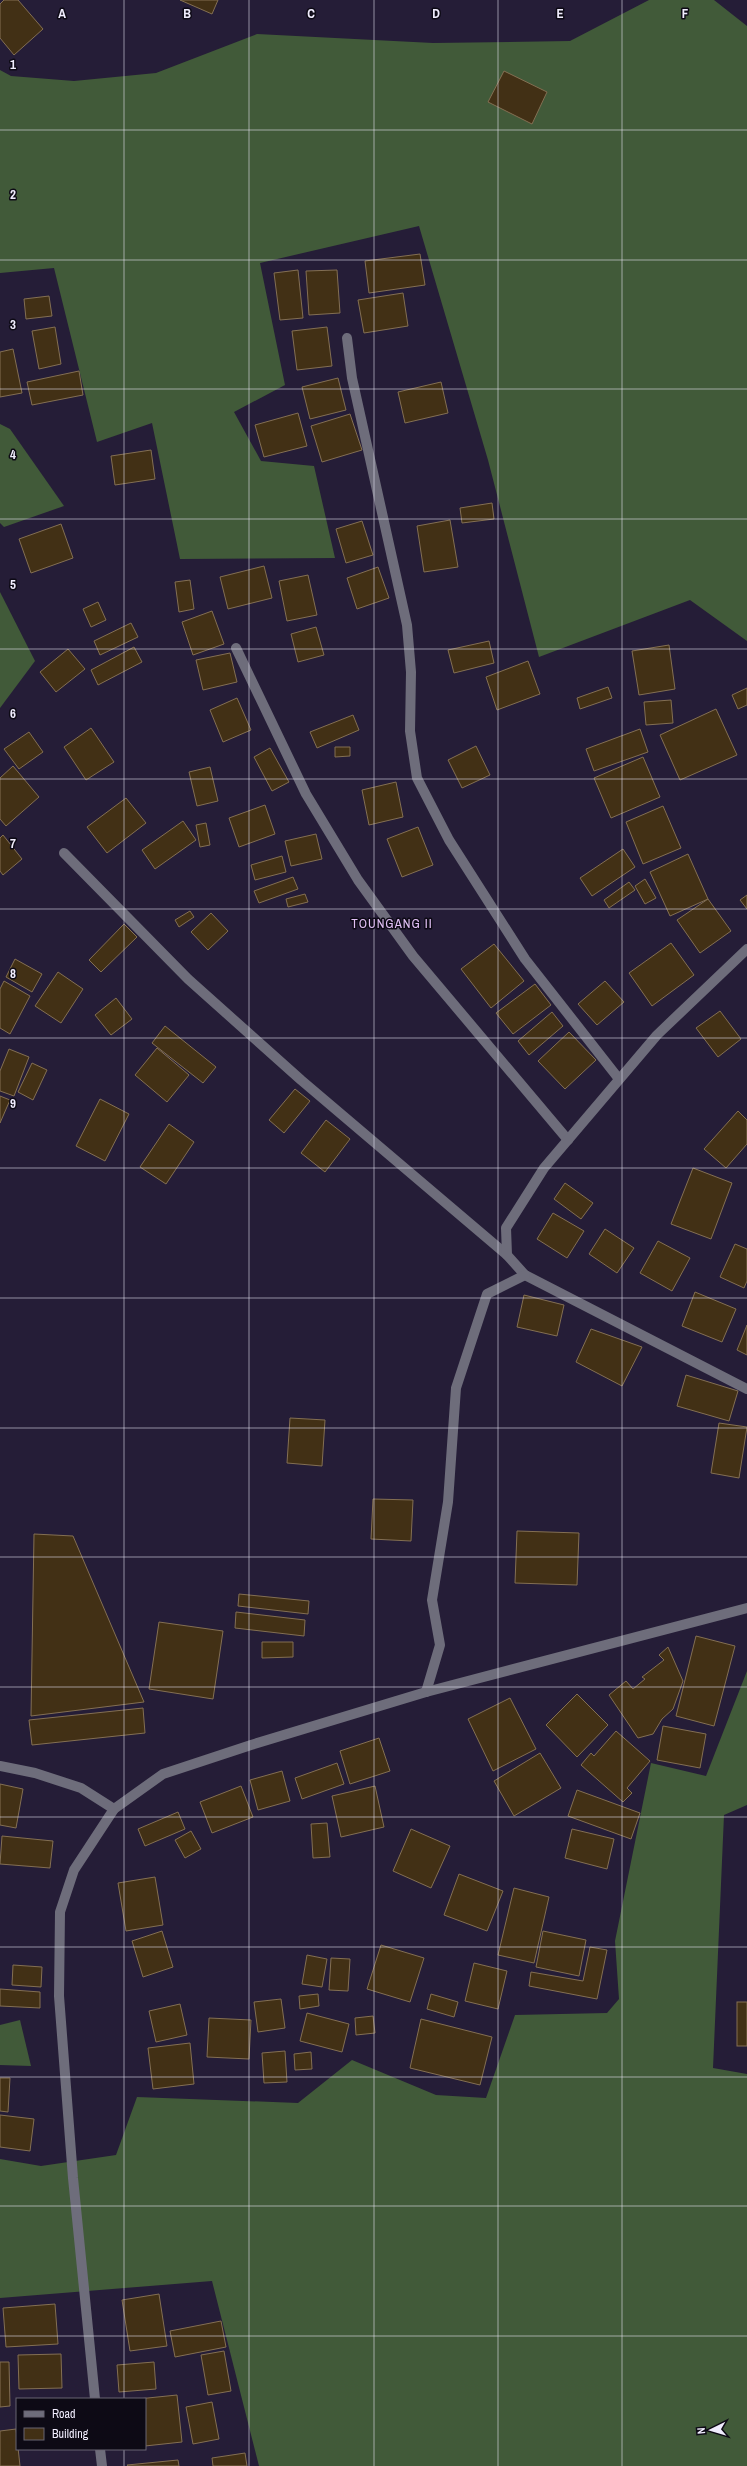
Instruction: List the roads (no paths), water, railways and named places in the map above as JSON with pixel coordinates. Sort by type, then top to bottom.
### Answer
[{"type":"street","points":[[347,338],[352,378],[407,625],[411,672],[410,731],[418,778],[449,840],[525,959],[619,1079]]},
{"type":"street","points":[[236,648],[306,794],[358,880],[413,956],[568,1140]]},
{"type":"street","points":[[64,853],[188,979],[301,1080],[507,1255],[525,1275],[747,1389]]},
{"type":"street","points":[[507,1255],[506,1228],[544,1168],[657,1035],[747,949]]},
{"type":"street","points":[[426,1692],[440,1645],[432,1600],[448,1502],[456,1388],[487,1294],[525,1275]]},
{"type":"street","points":[[95,2398],[73,2178],[59,1996],[60,1912],[74,1870],[114,1809],[163,1774],[426,1692],[747,1608]]},
{"type":"street","points":[[0,1766],[35,1773],[81,1788],[114,1809]]},
{"type":"street","points":[[100,2450],[102,2466]]},
{"type":"district","name":"TOUNGANG II","points":[[392,923]]}]
